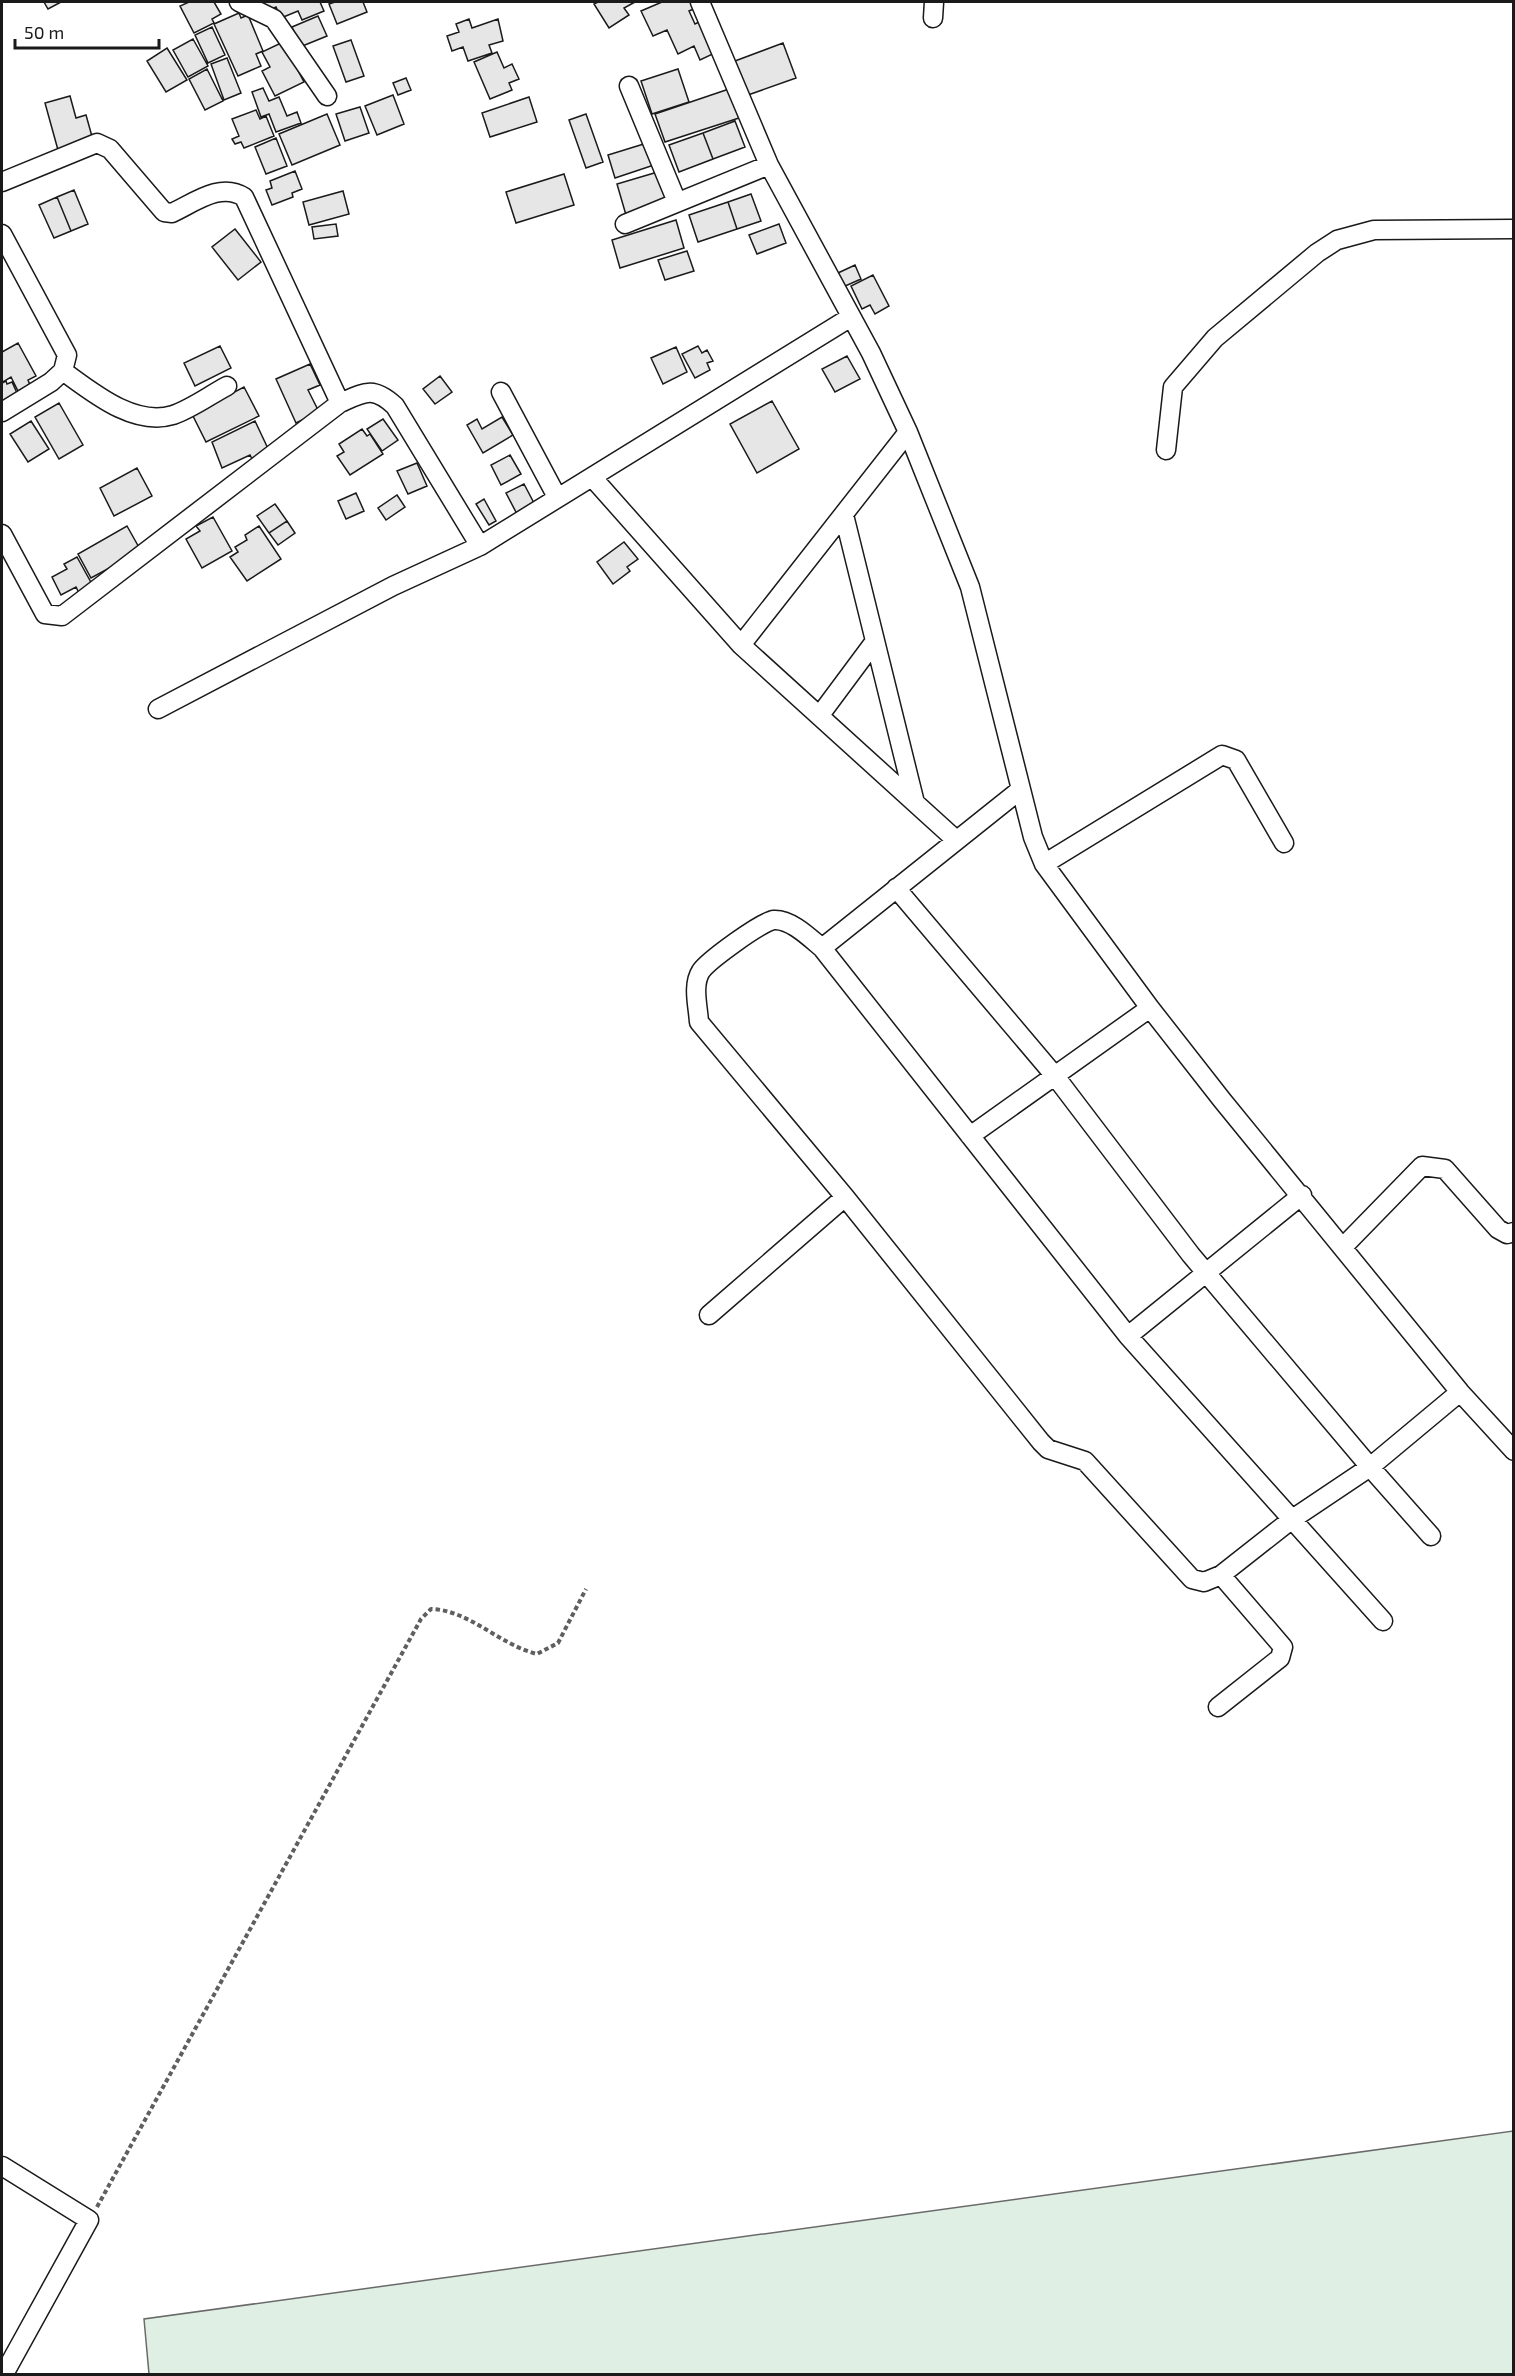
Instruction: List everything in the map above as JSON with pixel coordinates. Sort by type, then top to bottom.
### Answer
[{"type":"street","points":[[239,2],[274,19],[327,96]]},
{"type":"street","points":[[700,2],[769,165],[850,317],[872,352],[908,432],[970,587],[1020,790],[1033,837],[1044,864],[1150,1008],[1222,1100],[1302,1195],[1460,1392],[1514,1451]]},
{"type":"street","points":[[629,86],[677,202]]},
{"type":"street","points":[[2,182],[97,143],[110,149],[164,212],[172,213],[219,191],[231,190],[244,197],[340,403]]},
{"type":"street","points":[[625,224],[769,165]]},
{"type":"street","points":[[1166,450],[1173,387],[1215,338],[1317,253],[1337,240],[1374,230],[1514,229]]},
{"type":"street","points":[[2,234],[67,356],[63,371],[51,382],[2,412]]},
{"type":"street","points":[[158,709],[393,586],[480,546],[850,317]]},
{"type":"street","points":[[63,371],[110,405],[158,418],[174,414],[227,386]]},
{"type":"street","points":[[2,534],[45,614],[62,616],[340,403],[370,392],[382,395],[394,406],[480,546]]},
{"type":"street","points":[[501,392],[557,497]]},
{"type":"street","points":[[741,645],[908,432]]},
{"type":"street","points":[[592,477],[741,645],[956,840]]},
{"type":"street","points":[[844,515],[915,802]]},
{"type":"street","points":[[820,715],[875,641]]},
{"type":"street","points":[[1044,864],[1222,754],[1236,760],[1284,843]]},
{"type":"street","points":[[822,948],[1020,790]]},
{"type":"street","points":[[896,888],[1055,1076],[1206,1272],[1431,1536]]},
{"type":"street","points":[[1383,1622],[1291,1520],[1128,1336],[822,948],[789,924],[774,920],[758,926],[702,970],[696,988],[699,1022],[845,1197],[1047,1449],[1085,1461],[1192,1579],[1204,1582],[1221,1575],[1291,1520],[1370,1467],[1460,1392]]},
{"type":"street","points":[[970,1136],[1150,1008]]},
{"type":"street","points":[[1343,1247],[1422,1166],[1445,1169],[1498,1229],[1507,1234],[1514,1232]]},
{"type":"street","points":[[1128,1336],[1302,1195]]},
{"type":"street","points":[[709,1315],[845,1197]]},
{"type":"street","points":[[1218,1707],[1280,1658],[1283,1647],[1221,1575]]},
{"type":"street","points":[[2,2166],[89,2220],[4,2374]]},
{"type":"path","points":[[89,2220],[421,1619],[431,1609],[447,1610],[523,1651],[537,1654],[558,1643],[586,1589]]},
{"type":"green space","points":[[1513,2131],[1513,2374],[149,2374],[144,2319]]},
{"type":"building","points":[[44,2],[61,2],[48,9]]},
{"type":"building","points":[[189,2],[214,2],[221,14],[212,19],[214,23],[194,33],[180,6]]},
{"type":"building","points":[[263,2],[320,2],[324,11],[302,20],[298,11],[281,18],[276,7],[267,11]]},
{"type":"building","points":[[363,2],[367,12],[337,24],[329,4]]},
{"type":"building","points":[[598,2],[635,2],[624,8],[629,15],[609,28],[594,4]]},
{"type":"building","points":[[662,2],[693,2],[696,8],[689,11],[695,24],[703,20],[717,52],[700,60],[694,46],[678,54],[667,30],[653,36],[641,11]]},
{"type":"building","points":[[239,13],[241,18],[248,15],[263,51],[256,54],[261,66],[238,76],[214,24]]},
{"type":"building","points":[[318,16],[327,36],[300,47],[292,27]]},
{"type":"building","points":[[469,19],[472,28],[498,19],[503,41],[489,45],[492,53],[468,61],[463,47],[452,51],[447,36],[459,32],[456,24]]},
{"type":"building","points":[[212,27],[225,55],[208,63],[195,35]]},
{"type":"building","points":[[193,39],[208,66],[188,77],[173,50]]},
{"type":"building","points":[[351,40],[364,76],[346,82],[333,46]]},
{"type":"building","points":[[283,42],[304,82],[275,96],[262,71],[270,67],[262,52]]},
{"type":"building","points":[[783,43],[796,78],[748,95],[735,61]]},
{"type":"building","points":[[167,48],[187,80],[166,92],[147,61]]},
{"type":"building","points":[[497,52],[504,68],[512,64],[519,79],[509,83],[512,90],[490,99],[474,62]]},
{"type":"building","points":[[227,58],[241,93],[224,100],[211,64]]},
{"type":"building","points":[[207,69],[223,101],[205,110],[189,79]]},
{"type":"building","points":[[678,69],[689,102],[652,114],[641,81]]},
{"type":"building","points":[[406,78],[411,90],[398,95],[393,83]]},
{"type":"building","points":[[263,88],[269,101],[279,97],[287,116],[297,112],[301,123],[276,132],[269,114],[261,117],[252,92]]},
{"type":"building","points":[[729,89],[739,118],[665,142],[655,114]]},
{"type":"building","points":[[393,95],[404,124],[377,135],[365,106]]},
{"type":"building","points":[[70,96],[76,118],[86,115],[93,140],[58,150],[45,103]]},
{"type":"building","points":[[529,97],[537,122],[490,137],[482,113]]},
{"type":"building","points":[[360,107],[369,133],[345,141],[336,114]]},
{"type":"building","points":[[256,110],[260,119],[266,116],[274,136],[244,148],[241,142],[235,144],[232,139],[239,136],[232,119]]},
{"type":"building","points":[[327,114],[340,145],[292,165],[279,134]]},
{"type":"building","points":[[586,114],[603,162],[586,168],[569,120]]},
{"type":"building","points":[[735,121],[745,147],[713,159],[703,133]]},
{"type":"building","points":[[703,133],[713,159],[679,172],[669,145]]},
{"type":"building","points":[[276,138],[287,166],[266,174],[255,147]]},
{"type":"building","points":[[647,143],[654,165],[615,178],[608,155]]},
{"type":"building","points":[[295,171],[302,189],[292,193],[293,197],[272,205],[266,190],[272,188],[270,181]]},
{"type":"building","points":[[661,171],[670,203],[626,215],[617,184]]},
{"type":"building","points":[[564,174],[574,205],[516,223],[506,192]]},
{"type":"building","points":[[74,190],[88,224],[71,231],[57,197]]},
{"type":"building","points":[[343,191],[349,214],[309,225],[303,202]]},
{"type":"building","points":[[751,194],[761,221],[737,229],[728,202]]},
{"type":"building","points":[[57,197],[71,231],[54,238],[39,205]]},
{"type":"building","points":[[728,202],[737,229],[698,242],[689,215]]},
{"type":"building","points":[[676,220],[684,248],[620,268],[612,240]]},
{"type":"building","points":[[336,224],[338,236],[314,239],[312,227]]},
{"type":"building","points":[[779,224],[786,243],[757,254],[749,235]]},
{"type":"building","points":[[235,229],[261,262],[238,280],[212,247]]},
{"type":"building","points":[[687,251],[694,271],[665,280],[658,260]]},
{"type":"building","points":[[855,265],[861,279],[843,287],[838,273]]},
{"type":"building","points":[[873,275],[889,306],[875,314],[870,305],[862,309],[851,286]]},
{"type":"building","points":[[18,343],[36,376],[28,380],[30,385],[18,391],[11,377],[3,382],[2,380],[2,352]]},
{"type":"building","points":[[220,346],[231,368],[195,386],[184,363]]},
{"type":"building","points":[[698,346],[702,353],[707,350],[713,361],[707,363],[710,370],[695,378],[682,354]]},
{"type":"building","points":[[676,347],[687,372],[663,384],[651,358]]},
{"type":"building","points":[[847,356],[860,379],[835,392],[822,369]]},
{"type":"building","points":[[310,364],[320,385],[308,390],[319,412],[296,423],[276,379]]},
{"type":"building","points":[[440,376],[452,392],[435,404],[423,389]]},
{"type":"building","points":[[6,381],[7,384],[12,382],[17,393],[12,395],[15,399],[2,408],[2,383]]},
{"type":"building","points":[[244,387],[259,416],[206,442],[192,414]]},
{"type":"building","points":[[772,401],[799,449],[757,473],[730,424]]},
{"type":"building","points":[[59,403],[83,445],[59,459],[35,417]]},
{"type":"building","points":[[502,417],[513,435],[483,453],[467,425],[477,419],[482,429]]},
{"type":"building","points":[[383,419],[398,440],[382,451],[367,429]]},
{"type":"building","points":[[31,421],[49,449],[28,462],[10,434]]},
{"type":"building","points":[[255,421],[271,455],[254,463],[250,455],[222,468],[212,442]]},
{"type":"building","points":[[362,429],[367,436],[370,434],[383,454],[350,475],[337,456],[344,452],[339,444]]},
{"type":"building","points":[[510,455],[521,474],[501,485],[491,465]]},
{"type":"building","points":[[417,463],[427,486],[408,494],[397,471]]},
{"type":"building","points":[[137,468],[152,496],[114,516],[100,488]]},
{"type":"building","points":[[524,484],[535,505],[517,514],[506,493]]},
{"type":"building","points":[[356,493],[364,511],[346,519],[338,501]]},
{"type":"building","points":[[397,495],[405,507],[386,520],[378,508]]},
{"type":"building","points":[[484,499],[496,521],[489,525],[476,504]]},
{"type":"building","points":[[275,504],[287,521],[269,533],[257,516]]},
{"type":"building","points":[[213,517],[232,551],[202,568],[186,539],[200,531],[196,526]]},
{"type":"building","points":[[287,521],[295,533],[278,545],[269,533]]},
{"type":"building","points":[[127,526],[141,551],[91,578],[78,554]]},
{"type":"building","points":[[259,526],[281,559],[247,581],[230,557],[238,552],[235,547],[247,540],[245,535]]},
{"type":"building","points":[[624,542],[638,559],[627,567],[630,571],[613,584],[597,562]]},
{"type":"building","points":[[77,557],[93,586],[79,593],[76,587],[61,595],[52,577],[67,569],[64,564]]}]
